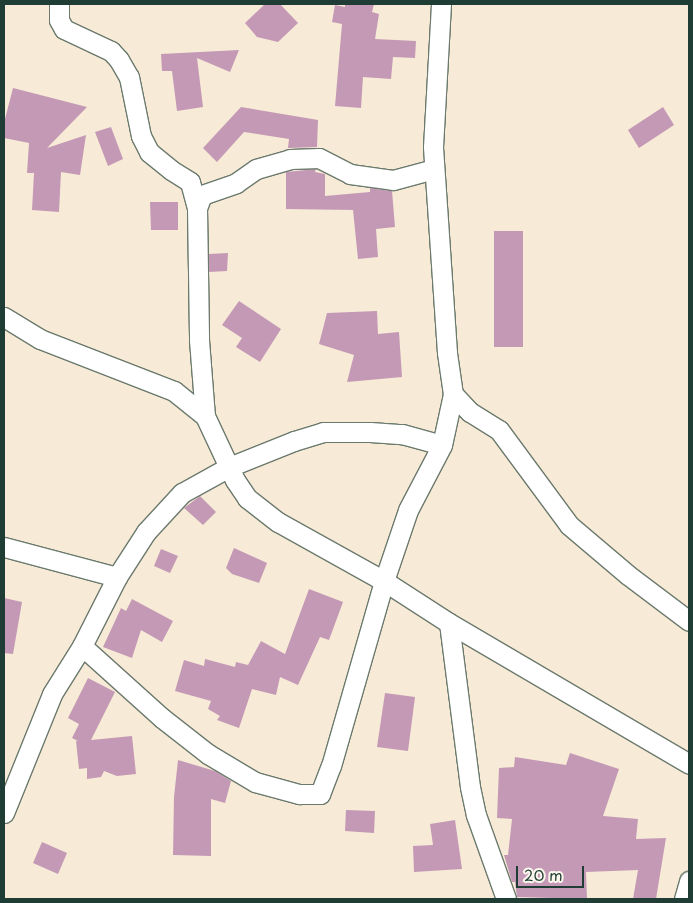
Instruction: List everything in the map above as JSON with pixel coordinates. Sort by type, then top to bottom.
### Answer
[{"type":"street","points":[[60,4],[60,20],[64,30],[111,51],[119,60],[129,77],[141,136],[149,152],[171,170],[190,182],[197,208],[199,340],[205,416],[229,467],[247,498],[278,522],[384,581],[449,622],[689,764]]},
{"type":"street","points":[[82,646],[162,718],[208,754],[255,782],[299,794],[320,794],[331,766],[384,581],[408,510],[442,445],[453,394],[447,353],[433,147],[441,4]]},
{"type":"street","points":[[197,208],[202,195],[236,183],[256,169],[290,159],[319,158],[350,174],[393,180],[434,169]]},
{"type":"street","points":[[4,316],[40,339],[174,391],[205,416]]},
{"type":"street","points":[[453,394],[470,412],[498,430],[569,525],[628,575],[689,621]]},
{"type":"street","points":[[4,813],[52,694],[82,646],[116,577],[146,532],[182,493],[229,467],[294,441],[323,432],[402,434],[442,445]]},
{"type":"street","points":[[4,547],[116,577]]},
{"type":"street","points":[[449,622],[470,786],[476,815],[506,899]]},
{"type":"street","points":[[684,899],[689,881]]},
{"type":"building","points":[[265,4],[280,4],[298,23],[278,42],[257,37],[245,23]]},
{"type":"building","points":[[345,4],[374,4],[372,12],[379,14],[375,39],[416,41],[415,58],[393,57],[391,79],[363,77],[361,108],[335,106],[342,24],[332,22],[335,5],[345,7]]},
{"type":"building","points":[[239,50],[230,72],[197,58],[203,107],[177,111],[172,71],[162,71],[161,54]]},
{"type":"building","points":[[13,88],[87,107],[47,148],[86,135],[80,175],[61,172],[59,212],[32,210],[34,173],[27,173],[29,143],[4,138],[5,119]]},
{"type":"building","points":[[241,107],[318,120],[317,147],[288,148],[289,139],[244,132],[217,162],[203,148]]},
{"type":"building","points":[[663,107],[674,125],[639,148],[628,130]]},
{"type":"building","points":[[111,127],[123,159],[108,166],[95,132]]},
{"type":"building","points":[[316,169],[315,172],[325,174],[325,196],[370,192],[370,188],[392,191],[395,227],[376,229],[378,257],[358,259],[353,210],[286,209],[286,172]]},
{"type":"building","points":[[150,202],[178,202],[178,230],[151,230]]},
{"type":"building","points":[[494,231],[523,231],[523,347],[494,347]]},
{"type":"building","points":[[228,253],[227,271],[209,272],[209,254]]},
{"type":"building","points":[[239,301],[281,329],[260,362],[236,347],[242,338],[222,325]]},
{"type":"building","points":[[377,311],[378,334],[399,332],[402,377],[347,382],[354,355],[319,344],[327,313]]},
{"type":"building","points":[[200,496],[216,512],[203,525],[184,508]]},
{"type":"building","points":[[234,548],[267,563],[259,583],[232,574],[226,568]]},
{"type":"building","points":[[161,549],[178,556],[170,573],[154,566]]},
{"type":"building","points":[[309,589],[343,602],[329,640],[320,637],[298,685],[280,677],[276,695],[252,689],[239,728],[217,720],[220,716],[208,709],[211,701],[175,691],[184,660],[204,666],[205,659],[235,667],[236,662],[248,665],[261,641],[285,654]]},
{"type":"building","points":[[4,598],[22,602],[13,654],[4,653]]},
{"type":"building","points":[[132,599],[173,621],[162,642],[141,630],[132,658],[103,647],[121,608],[126,611]]},
{"type":"building","points":[[88,678],[115,692],[91,740],[132,736],[136,774],[117,776],[104,771],[101,777],[87,779],[87,768],[79,769],[76,741],[78,741],[72,738],[79,724],[68,718]]},
{"type":"building","points":[[385,693],[415,697],[408,751],[377,747]]},
{"type":"building","points":[[570,753],[619,769],[603,816],[638,819],[636,839],[666,838],[656,899],[633,899],[638,870],[586,872],[587,899],[517,897],[515,882],[512,882],[504,855],[508,855],[512,819],[497,818],[499,768],[514,767],[515,757],[566,765]]},
{"type":"building","points":[[178,760],[215,771],[231,781],[225,803],[211,799],[211,856],[173,855],[174,797]]},
{"type":"building","points":[[346,810],[375,811],[374,833],[345,831]]},
{"type":"building","points":[[455,820],[462,869],[414,872],[413,846],[433,845],[430,824]]},
{"type":"building","points":[[42,842],[67,853],[58,874],[33,863]]}]
